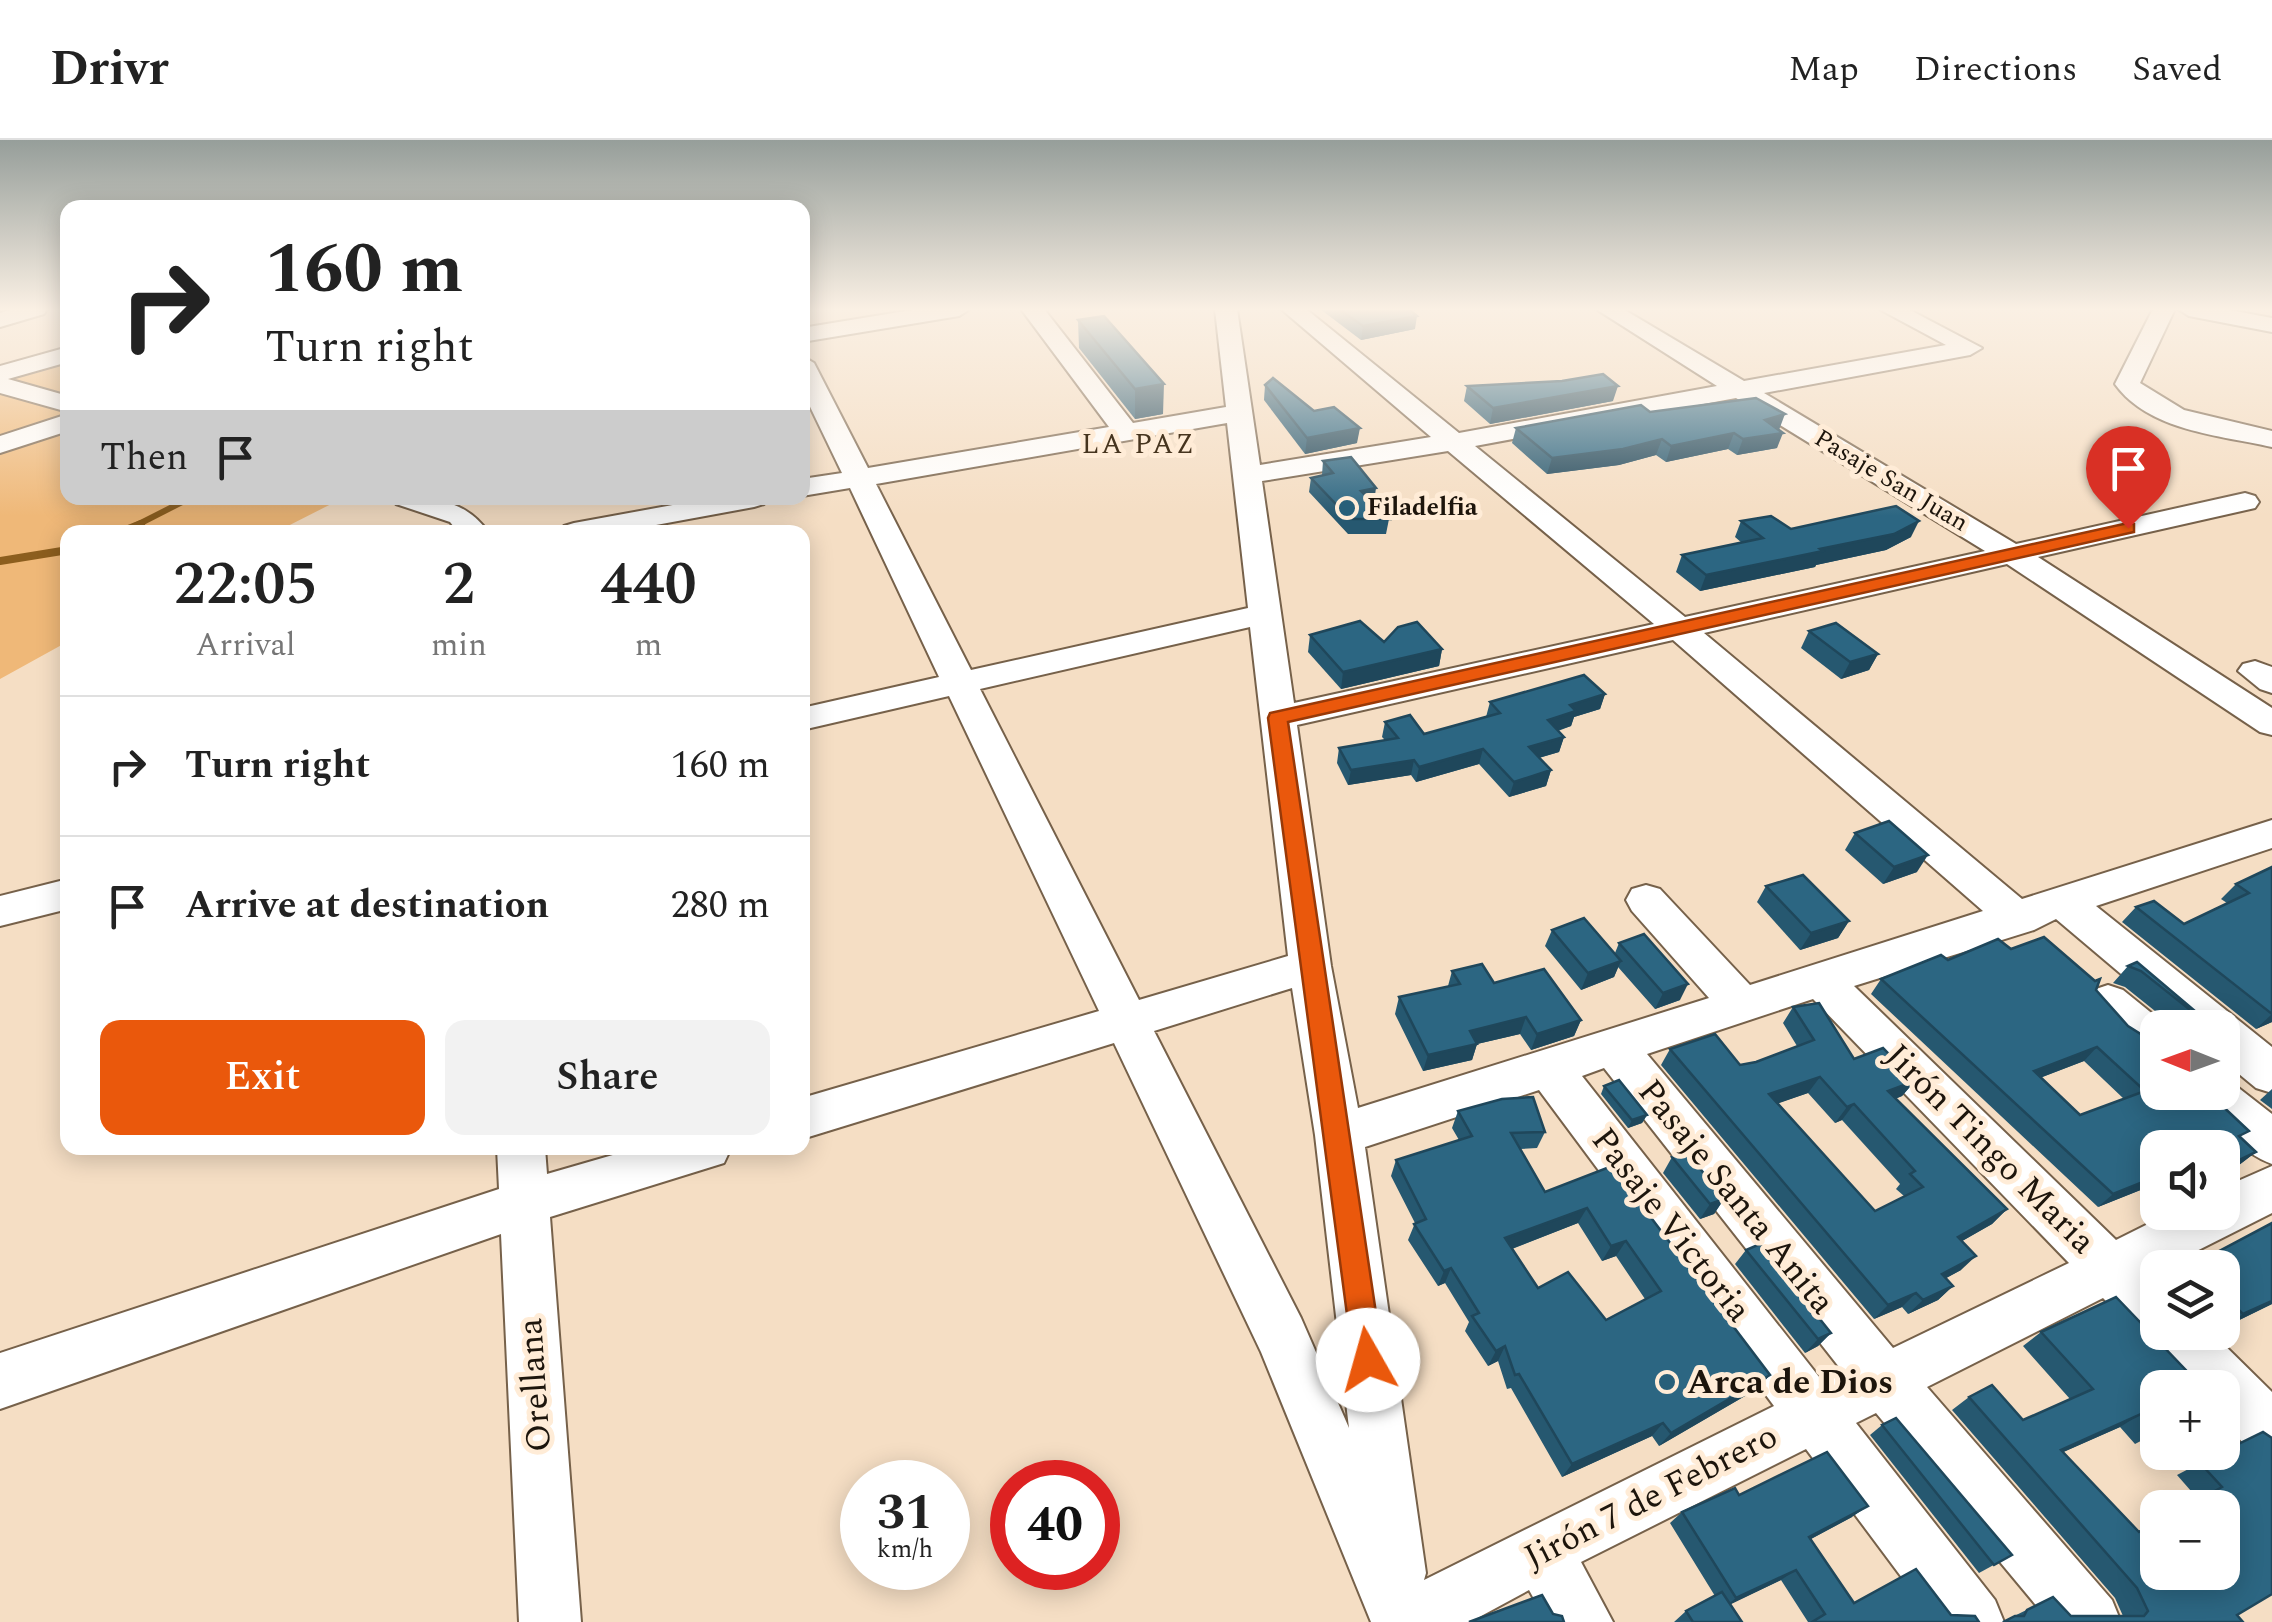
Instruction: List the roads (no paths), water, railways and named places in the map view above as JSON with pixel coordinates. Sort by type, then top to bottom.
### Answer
[{"type":"street","points":[[810,378],[1282,1337],[1404,1622]]},
{"type":"street","points":[[1085,378],[1126,432]]},
{"type":"street","points":[[1236,378],[1310,966],[1339,1134],[1404,1622]]},
{"type":"street","points":[[1374,378],[1681,630],[2019,918]]},
{"type":"street","name":"Pasaje San Juan","points":[[1721,378],[2012,554],[2272,724]]},
{"type":"street","points":[[1246,475],[1453,442],[1800,378]]},
{"type":"street","points":[[2130,378],[2127,384],[2135,394],[2169,412],[2272,439]]},
{"type":"street","points":[[0,386],[60,402]]},
{"type":"street","points":[[810,487],[1239,413]]},
{"type":"street","points":[[0,445],[60,425]]},
{"type":"street","points":[[1278,718],[2245,502]]},
{"type":"street","points":[[427,505],[460,516],[467,525]]},
{"type":"street","points":[[611,525],[717,505]]},
{"type":"street","points":[[810,717],[1264,614]]},
{"type":"street","points":[[1339,1134],[2019,918],[2254,839],[2272,871]]},
{"type":"street","points":[[0,911],[60,896]]},
{"type":"street","points":[[1646,900],[1744,1006]]},
{"type":"street","points":[[2064,902],[2194,1010]]},
{"type":"street","points":[[810,1116],[1310,966]]},
{"type":"street","name":"Jirón Tingo Maria","points":[[1822,981],[2140,1299]]},
{"type":"street","points":[[2108,1002],[2140,1029]]},
{"type":"street","name":"Pasaje Santa Anita","points":[[1614,1047],[1884,1380],[2090,1622]]},
{"type":"street","points":[[2240,1048],[2272,1074]]},
{"type":"street","name":"Pasaje Victoria","points":[[1549,1068],[1972,1622]]},
{"type":"street","points":[[2235,1110],[2272,1142]]},
{"type":"street","name":"Orellana","points":[[521,1155],[550,1622]]},
{"type":"street","points":[[0,1380],[524,1203],[684,1155]]},
{"type":"street","name":"Jirón 7 de Febrero","points":[[2240,1204],[2272,1188]]},
{"type":"street","name":"Jirón 7 de Febrero","points":[[1404,1622],[2188,1230]]},
{"type":"street","points":[[2191,1350],[2272,1432]]},
{"type":"street","points":[[1540,1551],[1582,1622]]},
{"type":"waterway","points":[[137,525],[176,505]]},
{"type":"waterway","points":[[0,561],[60,551]]},
{"type":"place","name":"Filadelfia","points":[[1347,508]]},
{"type":"place","name":"Arca de Dios","points":[[1667,1382]]},
{"type":"district","name":"LA PAZ","points":[[1139,444]]}]
